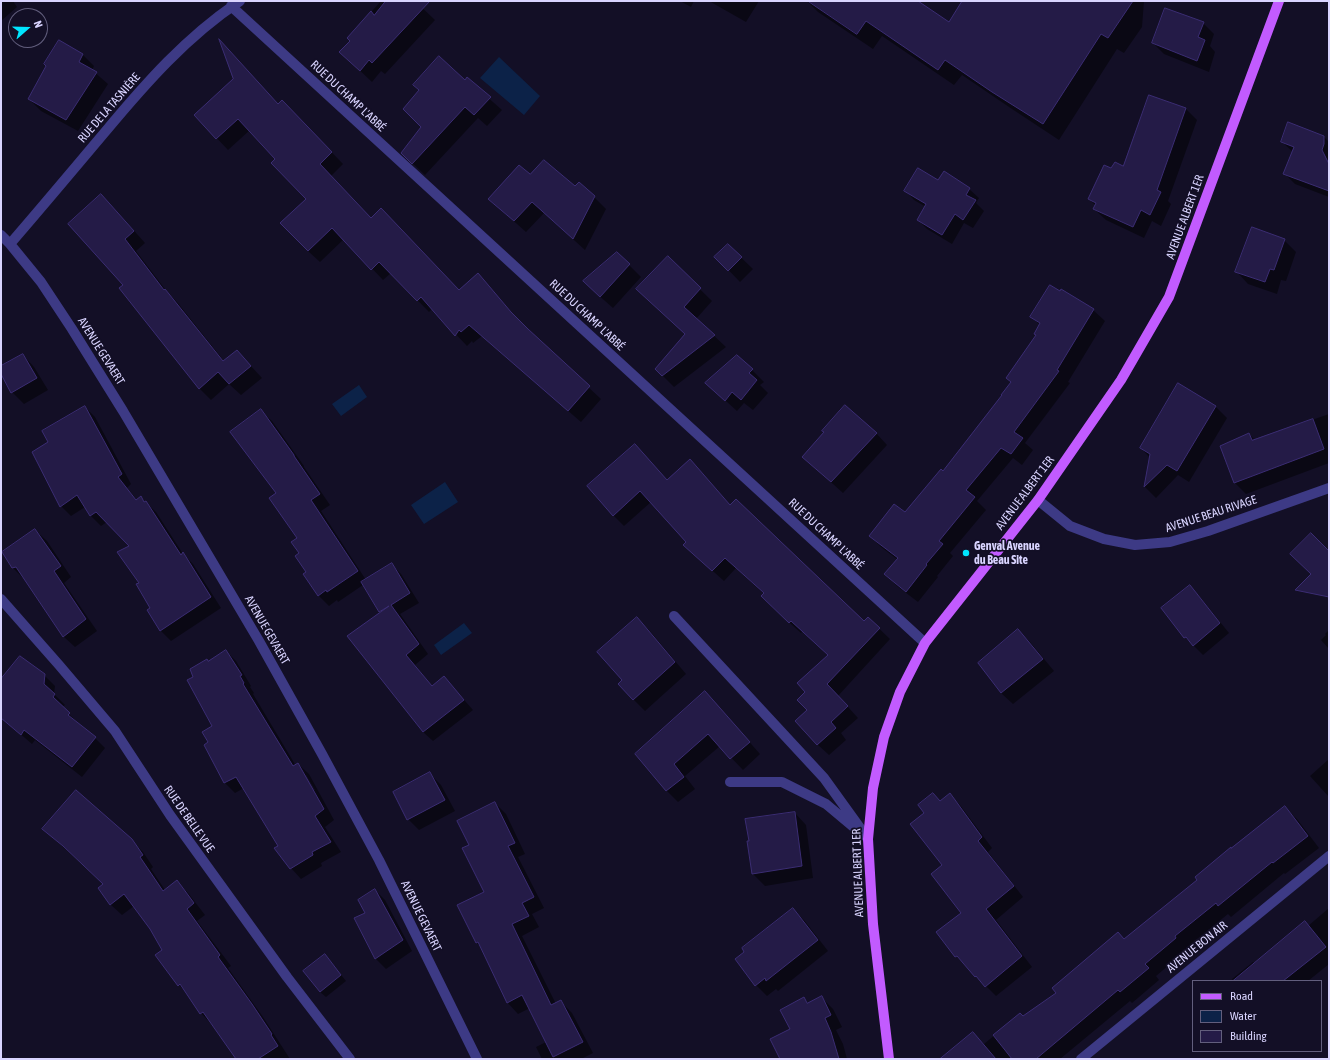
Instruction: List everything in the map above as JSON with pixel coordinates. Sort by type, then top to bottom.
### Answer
[{"type":"main road","name":"AVENUE ALBERT 1ER","points":[[889,1059],[873,924],[868,839],[873,788],[884,737],[900,692],[925,643],[1038,500],[1121,380],[1169,297],[1279,1]]},
{"type":"street","name":"RUE DE LA TASNIÈRE","points":[[10,244],[139,92],[166,63],[206,25],[236,4]]},
{"type":"street","name":"RUE DU CHAMP L'ABBÉ","points":[[236,4],[925,643]]},
{"type":"street","name":"AVENUE GEVAERT","points":[[1,235],[41,282],[80,342],[159,470],[259,641],[379,860],[477,1059]]},
{"type":"street","name":"AVENUE BEAU RIVAGE","points":[[1038,500],[1070,526],[1104,539],[1135,545],[1170,542],[1208,531],[1329,488]]},
{"type":"street","name":"RUE DE BELLE VUE","points":[[1,599],[115,731],[179,827],[287,977],[350,1059]]},
{"type":"street","points":[[674,616],[824,778],[868,839]]},
{"type":"street","points":[[730,782],[782,782],[826,804],[868,839]]},
{"type":"street","name":"AVENUE BON AIR","points":[[1082,1059],[1329,856]]},
{"type":"water","points":[[499,57],[540,96],[524,115],[480,78]]},
{"type":"water","points":[[359,385],[367,397],[341,416],[332,404]]},
{"type":"water","points":[[445,482],[458,502],[424,524],[411,505]]},
{"type":"water","points":[[464,623],[472,633],[441,655],[434,645]]},
{"type":"building","points":[[386,1],[430,1],[372,63],[369,60],[360,71],[339,52],[350,41],[347,38],[371,11],[374,15]]},
{"type":"building","points":[[808,1],[918,1],[949,22],[962,1],[1133,1],[1108,38],[1101,34],[1043,124],[945,60],[938,70],[866,21],[857,34]]},
{"type":"building","points":[[1165,8],[1204,22],[1198,37],[1205,40],[1197,61],[1152,43]]},
{"type":"building","points":[[219,39],[278,104],[282,100],[332,152],[320,164],[371,218],[381,208],[459,290],[478,273],[511,312],[590,386],[568,411],[469,325],[461,332],[459,330],[455,336],[421,297],[417,301],[379,262],[371,270],[332,228],[308,251],[280,223],[306,199],[271,163],[275,159],[238,119],[216,139],[194,115],[233,79]]},
{"type":"building","points":[[59,40],[83,54],[79,62],[97,72],[66,120],[28,99],[46,66],[44,64]]},
{"type":"building","points":[[439,56],[465,80],[467,77],[491,97],[474,115],[465,107],[412,164],[401,153],[421,127],[403,109],[419,90],[413,85]]},
{"type":"building","points":[[1149,95],[1186,108],[1157,190],[1161,192],[1150,215],[1141,210],[1133,227],[1093,209],[1096,203],[1088,199],[1104,165],[1111,168],[1115,162],[1123,166]]},
{"type":"building","points":[[1288,122],[1324,136],[1322,150],[1329,164],[1329,191],[1283,174],[1294,147],[1281,142]]},
{"type":"building","points":[[544,160],[575,186],[579,182],[595,196],[573,239],[532,202],[514,221],[488,199],[519,165],[530,174]]},
{"type":"building","points":[[918,168],[938,180],[944,171],[970,188],[966,195],[976,200],[963,220],[955,214],[942,235],[917,220],[926,204],[904,191]]},
{"type":"building","points":[[101,194],[134,231],[125,239],[164,290],[165,289],[223,361],[237,350],[251,366],[229,384],[218,372],[199,389],[119,288],[123,285],[68,224]]},
{"type":"building","points":[[1252,227],[1285,239],[1274,270],[1270,269],[1265,282],[1235,272]]},
{"type":"building","points":[[728,244],[742,257],[728,271],[714,257]]},
{"type":"building","points":[[617,252],[630,264],[600,297],[583,281]]},
{"type":"building","points":[[668,256],[701,288],[684,307],[715,335],[662,376],[655,369],[685,334],[636,289]]},
{"type":"building","points":[[1050,285],[1060,291],[1061,289],[1094,309],[1057,370],[1059,371],[1014,432],[1023,438],[1011,454],[1001,448],[966,490],[975,497],[939,541],[943,544],[926,564],[927,565],[906,592],[884,574],[898,558],[869,536],[894,504],[905,512],[941,469],[943,471],[1002,395],[1011,382],[1006,378],[1036,335],[1034,334],[1040,323],[1030,317]]},
{"type":"building","points":[[23,354],[37,378],[11,393],[1,374],[1,366]]},
{"type":"building","points":[[737,355],[753,369],[749,373],[757,380],[741,400],[732,392],[725,401],[705,383]]},
{"type":"building","points":[[1178,383],[1216,406],[1177,471],[1167,465],[1144,487],[1150,454],[1140,448]]},
{"type":"building","points":[[845,405],[877,433],[831,482],[802,457]]},
{"type":"building","points":[[85,406],[122,474],[118,477],[136,500],[141,496],[144,502],[146,501],[181,555],[183,552],[211,597],[160,631],[147,610],[150,608],[136,584],[139,583],[117,552],[129,546],[96,512],[90,516],[77,495],[60,507],[32,452],[48,442],[42,431]]},
{"type":"building","points":[[261,409],[320,494],[311,500],[358,571],[327,592],[326,590],[318,596],[303,574],[306,572],[295,556],[299,553],[291,542],[297,538],[269,498],[276,493],[230,432]]},
{"type":"building","points":[[1313,419],[1324,449],[1234,483],[1220,446],[1249,433],[1252,440]]},
{"type":"building","points":[[635,444],[667,480],[690,459],[730,505],[736,499],[864,621],[868,617],[880,628],[827,684],[848,706],[831,722],[836,728],[817,745],[795,721],[807,710],[797,700],[805,692],[797,683],[828,655],[791,621],[789,623],[761,596],[764,593],[725,558],[712,571],[683,545],[686,542],[640,491],[613,516],[587,486]]},
{"type":"building","points":[[35,529],[61,566],[54,571],[86,619],[63,637],[16,567],[12,568],[2,552]]},
{"type":"building","points":[[1311,533],[1329,551],[1329,597],[1295,590],[1311,574],[1290,554]]},
{"type":"building","points":[[392,563],[410,593],[391,605],[419,644],[406,655],[432,686],[444,676],[464,700],[423,732],[347,636],[389,606],[379,612],[361,582]]},
{"type":"building","points":[[1190,585],[1220,623],[1193,646],[1186,637],[1184,638],[1161,608]]},
{"type":"building","points":[[637,617],[675,662],[633,700],[618,684],[622,680],[597,652]]},
{"type":"building","points":[[1018,629],[1043,659],[1001,693],[978,663]]},
{"type":"building","points":[[226,650],[242,675],[240,676],[244,683],[243,684],[293,766],[298,763],[324,809],[315,816],[331,842],[312,852],[313,855],[290,869],[274,848],[278,846],[236,777],[224,783],[204,745],[208,742],[202,732],[212,726],[187,680],[193,677],[190,669],[207,659],[208,661]]},
{"type":"building","points":[[20,656],[45,674],[44,684],[55,694],[53,697],[70,713],[68,715],[96,737],[72,767],[24,730],[21,735],[1,718],[1,679]]},
{"type":"building","points":[[705,691],[750,742],[730,759],[708,734],[674,764],[684,777],[666,791],[635,754]]},
{"type":"building","points":[[430,772],[445,800],[407,820],[393,792]]},
{"type":"building","points":[[76,790],[132,839],[143,855],[140,857],[163,891],[177,880],[194,903],[187,909],[220,955],[218,957],[252,1004],[272,1034],[271,1035],[278,1046],[258,1059],[236,1059],[203,1012],[200,1014],[180,984],[178,986],[155,955],[162,950],[150,929],[124,894],[110,905],[98,888],[103,884],[63,846],[42,829]]},
{"type":"building","points":[[933,793],[940,801],[950,793],[982,837],[978,841],[1014,886],[986,909],[1022,956],[985,987],[957,956],[955,957],[936,932],[961,913],[931,874],[942,865],[910,824],[924,813],[918,805]]},
{"type":"building","points":[[495,802],[515,843],[508,846],[534,897],[522,903],[529,916],[512,924],[551,1005],[561,1000],[583,1042],[553,1057],[522,995],[507,1003],[478,942],[476,943],[457,905],[484,892],[462,848],[469,845],[457,821]]},
{"type":"building","points":[[1285,806],[1308,836],[1273,863],[1272,862],[1218,906],[1216,903],[1175,936],[1176,938],[1145,964],[1149,968],[1120,992],[1118,990],[1036,1059],[1012,1059],[993,1035],[1020,1013],[1023,1016],[1056,993],[1052,988],[1118,932],[1124,939],[1197,880],[1195,877],[1231,847]]},
{"type":"building","points":[[795,812],[802,866],[752,874],[745,819]]},
{"type":"building","points":[[375,889],[403,940],[375,959],[354,918],[365,913],[358,900]]},
{"type":"building","points":[[793,908],[818,940],[766,981],[765,978],[755,986],[735,959],[744,952],[742,948]]},
{"type":"building","points":[[1305,921],[1326,947],[1284,980],[1234,980]]},
{"type":"building","points":[[325,954],[341,975],[320,992],[303,971]]},
{"type":"building","points":[[822,996],[831,1015],[825,1018],[839,1059],[780,1059],[770,1039],[790,1029],[780,1010],[804,997],[807,1003]]},
{"type":"building","points":[[973,1032],[996,1059],[940,1059]]},
{"type":"place","name":"Genval Avenue du Beau Site","points":[[966,553]]}]
